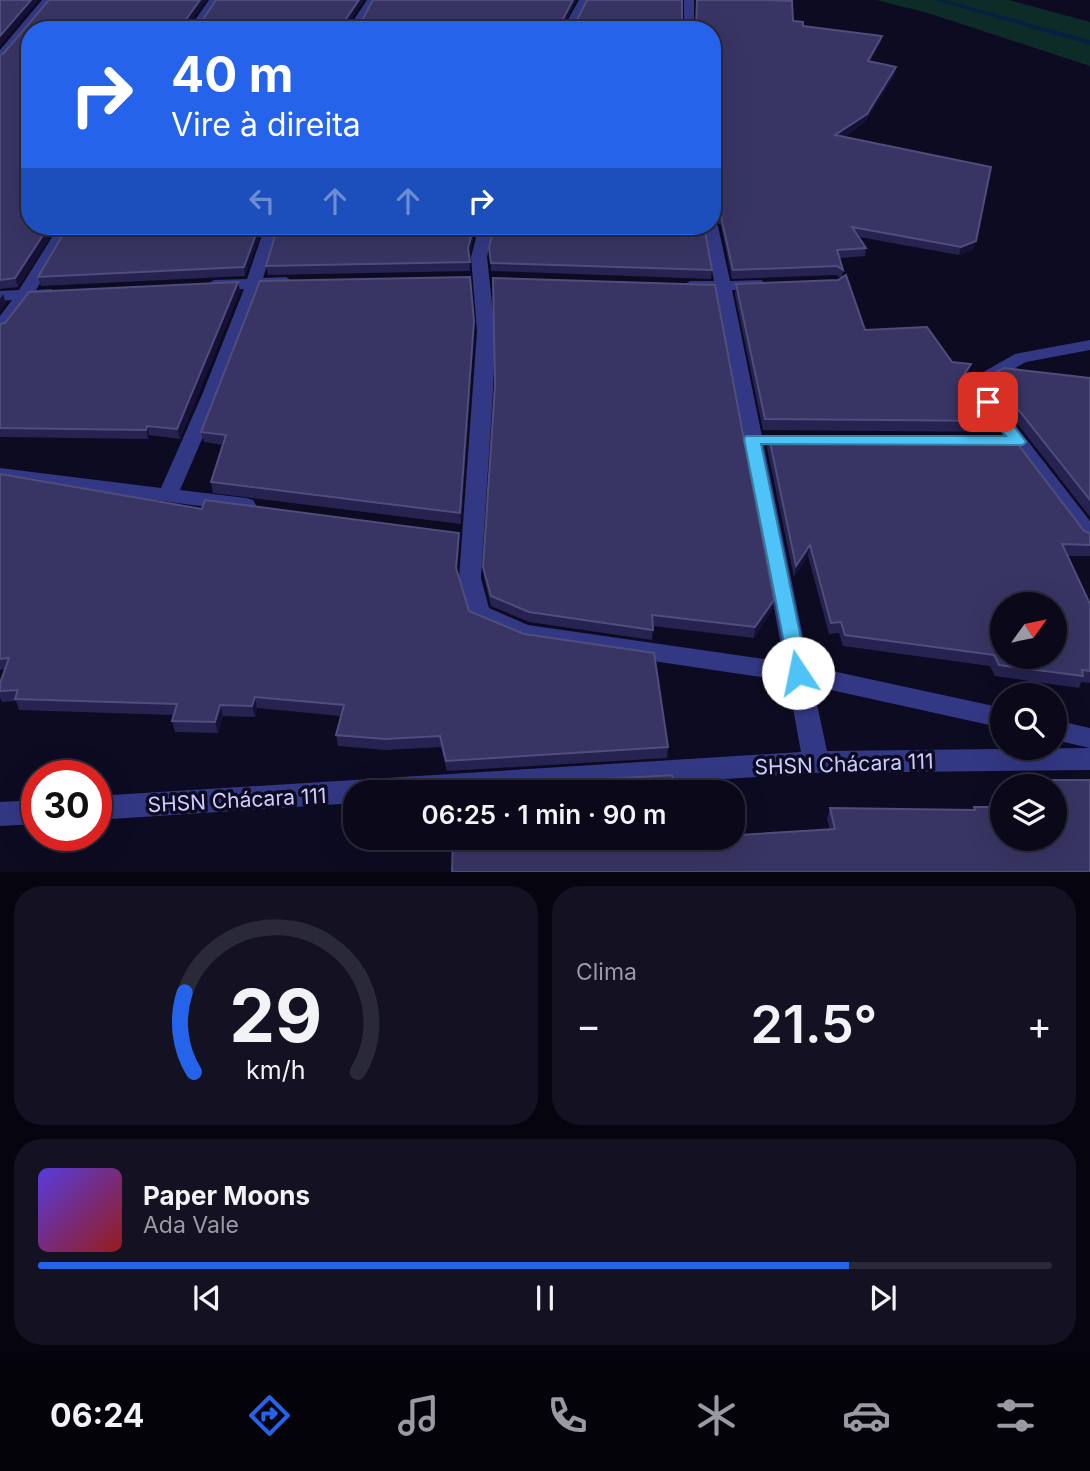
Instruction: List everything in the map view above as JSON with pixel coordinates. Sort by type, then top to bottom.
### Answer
[{"type":"street","points":[[30,21],[48,0]]},
{"type":"street","points":[[199,21],[214,0]]},
{"type":"street","points":[[358,21],[372,0]]},
{"type":"street","points":[[572,21],[584,0]]},
{"type":"street","points":[[689,21],[690,0]]},
{"type":"street","points":[[0,57],[21,32]]},
{"type":"street","points":[[0,327],[24,296],[61,235]]},
{"type":"street","points":[[169,495],[211,400],[255,283],[269,235]]},
{"type":"street","points":[[484,235],[480,257],[485,331],[485,391],[465,534],[470,578],[479,612],[525,633],[798,673],[990,715]]},
{"type":"street","points":[[713,235],[816,762]]},
{"type":"street","points":[[201,286],[308,282]]},
{"type":"street","points":[[668,285],[773,285]]},
{"type":"street","points":[[0,296],[65,293]]},
{"type":"street","points":[[1090,345],[1020,358],[973,383],[1090,536]]},
{"type":"street","points":[[752,439],[778,440]]},
{"type":"street","points":[[991,441],[1018,442]]},
{"type":"street","points":[[0,474],[265,508]]},
{"type":"street","points":[[1067,733],[1090,738]]},
{"type":"street","name":"SHSN Chácara 111","points":[[112,807],[816,762],[1090,759]]},
{"type":"street","points":[[0,814],[21,813]]},
{"type":"green space","points":[[876,0],[1009,0],[1090,22],[1090,66],[928,13]]},
{"type":"building","points":[[0,0],[31,0],[0,36]]},
{"type":"building","points":[[49,0],[200,0],[185,21],[31,21]]},
{"type":"building","points":[[216,0],[359,0],[345,21],[202,21]]},
{"type":"building","points":[[373,0],[573,0],[562,21],[362,21]]},
{"type":"building","points":[[587,0],[682,0],[682,21],[576,21]]},
{"type":"building","points":[[697,0],[792,1],[793,21],[803,22],[803,26],[882,36],[868,61],[896,67],[867,114],[835,135],[991,167],[976,241],[961,247],[852,227],[866,248],[837,250],[843,270],[837,266],[733,270],[721,217],[721,21],[696,21]]},
{"type":"building","points":[[21,33],[21,235],[43,235],[15,278],[0,280],[0,55]]},
{"type":"building","points":[[63,235],[256,235],[244,267],[38,277]]},
{"type":"building","points":[[275,235],[472,235],[468,248],[470,262],[266,266]]},
{"type":"building","points":[[492,235],[706,235],[712,270],[491,263],[489,248]]},
{"type":"building","points":[[846,275],[865,330],[927,327],[952,362],[971,364],[965,373],[1001,421],[765,419],[736,284],[838,280]]},
{"type":"building","points":[[470,277],[474,321],[460,513],[211,482],[226,435],[201,432],[260,281]]},
{"type":"building","points":[[493,278],[715,285],[774,600],[755,627],[652,615],[653,630],[529,612],[491,596],[483,567],[495,385]]},
{"type":"building","points":[[238,282],[177,429],[147,426],[146,430],[0,428],[0,324],[5,323],[29,292]]},
{"type":"building","points":[[1004,368],[1090,378],[1090,500],[991,375]]},
{"type":"building","points":[[769,437],[1014,439],[1084,531],[1090,533],[1090,545],[1062,544],[1090,604],[1090,671],[1082,670],[1083,676],[1030,669],[1068,668],[1068,592],[990,592],[990,654],[845,635],[841,622],[831,623],[810,545],[796,566]]},
{"type":"building","points":[[0,474],[202,509],[205,500],[459,533],[456,568],[469,611],[524,634],[654,653],[668,747],[446,761],[440,736],[385,739],[336,735],[344,705],[255,697],[252,706],[220,705],[215,722],[172,721],[177,704],[15,699],[18,690],[0,691],[0,683],[9,658],[0,659]]},
{"type":"building","points":[[672,775],[673,780],[590,780]]},
{"type":"building","points":[[1067,780],[1090,780],[1090,872],[452,872],[453,850],[745,850],[745,835],[835,829],[830,808],[975,810],[974,807],[990,807],[990,851],[1067,851]]},
{"type":"waterway","points":[[938,0],[1090,43]]},
{"type":"route","points":[[798,673],[752,439],[1018,442],[988,402]]}]
